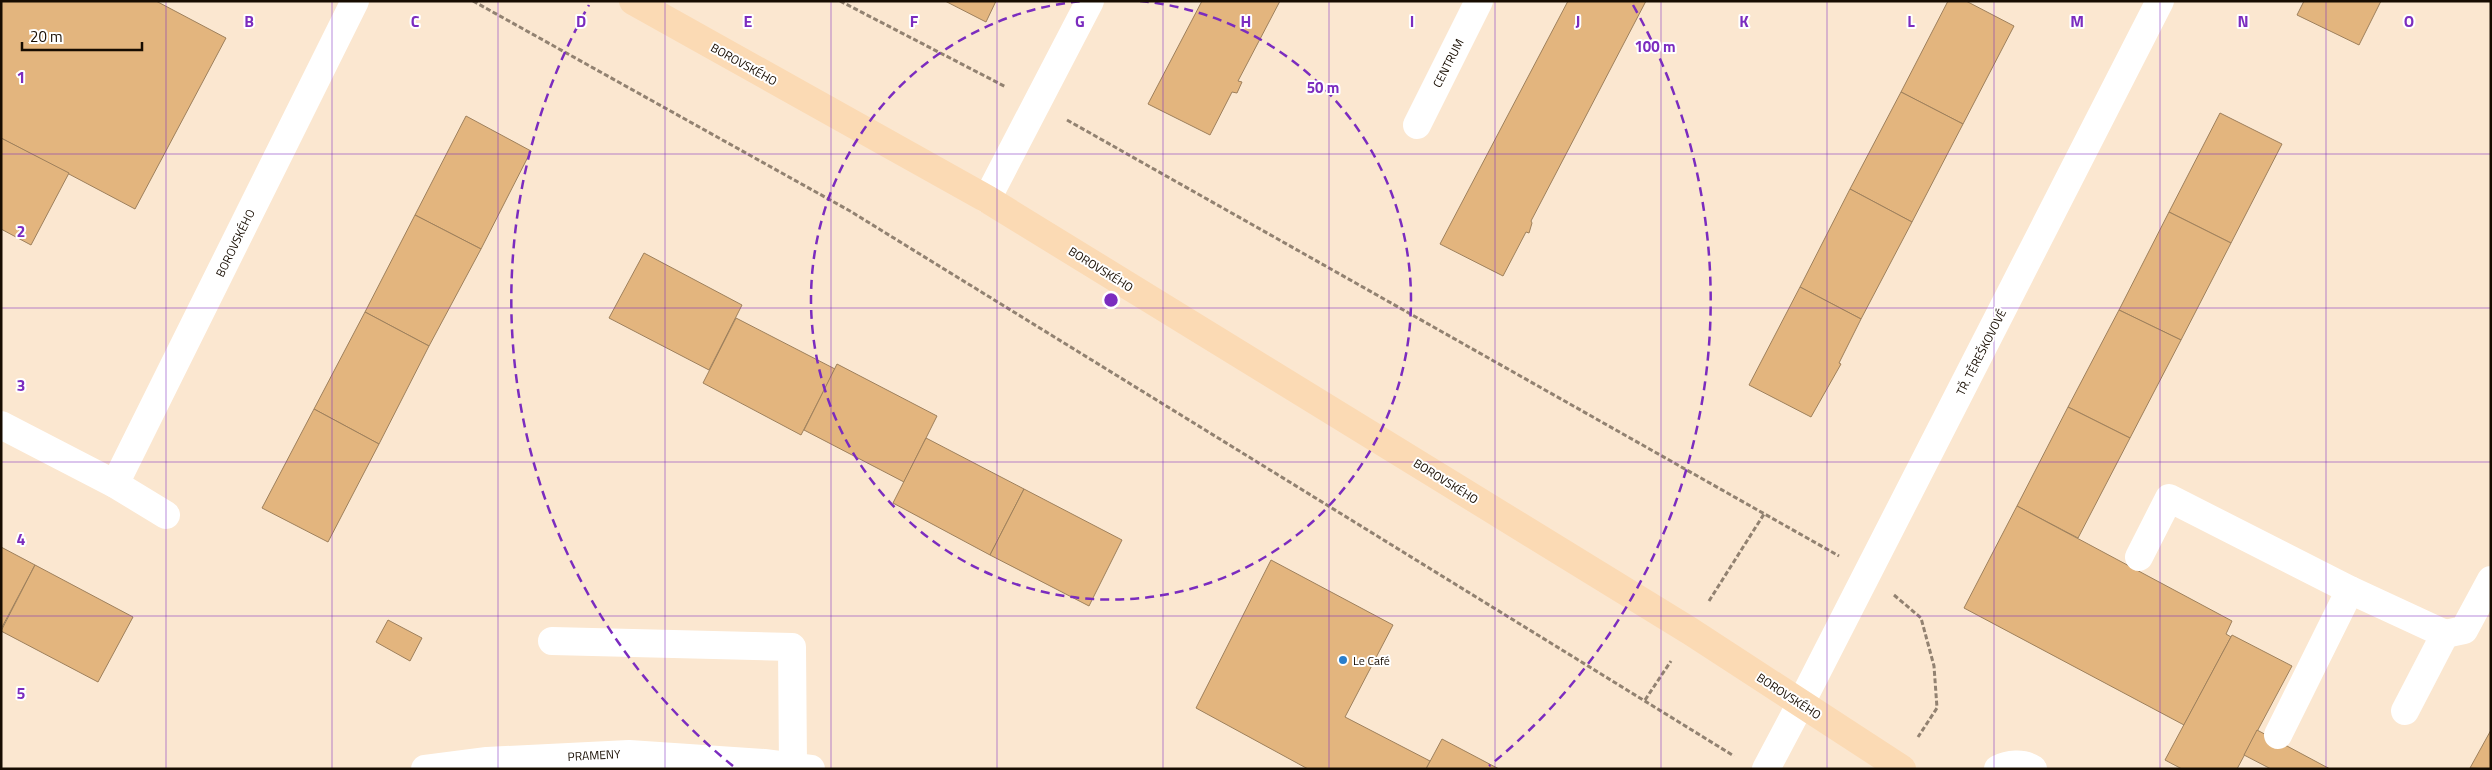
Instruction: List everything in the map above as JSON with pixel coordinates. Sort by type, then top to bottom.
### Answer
[{"type":"main road","name":"BOROVSKÉHO","points":[[633,1],[987,199],[1690,632],[1902,769]]},
{"type":"street","name":"BOROVSKÉHO","points":[[115,484],[355,1]]},
{"type":"street","points":[[987,199],[1090,1]]},
{"type":"street","name":"CENTRUM","points":[[1417,125],[1479,1]]},
{"type":"street","name":"TŘ. TĚREŠKOVOVÉ","points":[[1766,769],[2160,1]]},
{"type":"street","points":[[1,425],[115,484],[166,515]]},
{"type":"street","points":[[2139,557],[2169,498],[2350,590],[2445,634],[2464,630],[2491,580]]},
{"type":"street","points":[[2278,735],[2350,590]]},
{"type":"street","points":[[2405,710],[2445,634]]},
{"type":"street","points":[[552,641],[792,647],[802,768]]},
{"type":"street","name":"PRAMENY","points":[[425,769],[629,754],[802,768]]},
{"type":"street","points":[[1998,769],[2014,765],[2028,765],[2034,769]]},
{"type":"path","points":[[473,1],[850,211],[1737,758]]},
{"type":"path","points":[[840,1],[1037,103],[1868,572],[1921,618],[1934,666],[1937,708]]},
{"type":"building","points":[[1,1],[156,1],[226,38],[135,209],[1,138]]},
{"type":"building","points":[[945,1],[996,1],[986,22]]},
{"type":"building","points":[[1202,1],[1280,1],[1238,81],[1242,82],[1237,93],[1232,92],[1210,135],[1148,104]]},
{"type":"building","points":[[1568,1],[1646,1],[1531,221],[1529,233],[1526,232],[1503,276],[1440,244]]},
{"type":"building","points":[[1948,1],[1966,1],[2014,26],[1963,124],[1901,92]]},
{"type":"building","points":[[2304,1],[2381,1],[2359,45],[2297,15]]},
{"type":"building","points":[[1901,92],[1963,124],[1912,222],[1850,189]]},
{"type":"building","points":[[2220,113],[2282,144],[2231,243],[2169,212]]},
{"type":"building","points":[[466,116],[531,151],[481,249],[415,215]]},
{"type":"building","points":[[1,138],[69,173],[31,245],[1,229]]},
{"type":"building","points":[[1850,189],[1912,222],[1861,319],[1800,287]]},
{"type":"building","points":[[2169,212],[2231,243],[2181,340],[2119,310]]},
{"type":"building","points":[[415,215],[481,249],[429,346],[365,312]]},
{"type":"building","points":[[644,253],[742,305],[709,370],[609,318]]},
{"type":"building","points":[[1800,287],[1861,319],[1839,363],[1841,364],[1811,417],[1749,385]]},
{"type":"building","points":[[2119,310],[2181,340],[2130,438],[2068,407]]},
{"type":"building","points":[[365,312],[429,346],[379,444],[314,409]]},
{"type":"building","points":[[736,318],[835,369],[801,435],[703,383]]},
{"type":"building","points":[[837,364],[937,416],[904,482],[804,430]]},
{"type":"building","points":[[2068,407],[2130,438],[2078,538],[2017,506]]},
{"type":"building","points":[[314,409],[379,444],[328,542],[262,508]]},
{"type":"building","points":[[926,438],[1024,489],[990,555],[893,503]]},
{"type":"building","points":[[1024,489],[1122,540],[1089,606],[990,555]]},
{"type":"building","points":[[2017,506],[2232,621],[2226,634],[2231,637],[2184,725],[1964,608]]},
{"type":"building","points":[[1,547],[35,565],[1,629]]},
{"type":"building","points":[[1271,560],[1393,625],[1345,717],[1430,761],[1426,769],[1308,769],[1196,708]]},
{"type":"building","points":[[35,565],[133,617],[98,682],[1,631]]},
{"type":"building","points":[[388,620],[422,638],[410,661],[376,642]]},
{"type":"building","points":[[2232,635],[2292,666],[2237,769],[2182,769],[2165,760]]},
{"type":"building","points":[[2257,730],[2330,769],[2271,769],[2244,755]]},
{"type":"building","points":[[2491,730],[2491,769],[2470,768]]},
{"type":"building","points":[[1442,739],[1499,769],[1426,769]]},
{"type":"place","name":"Le Café","points":[[1343,660]]}]
